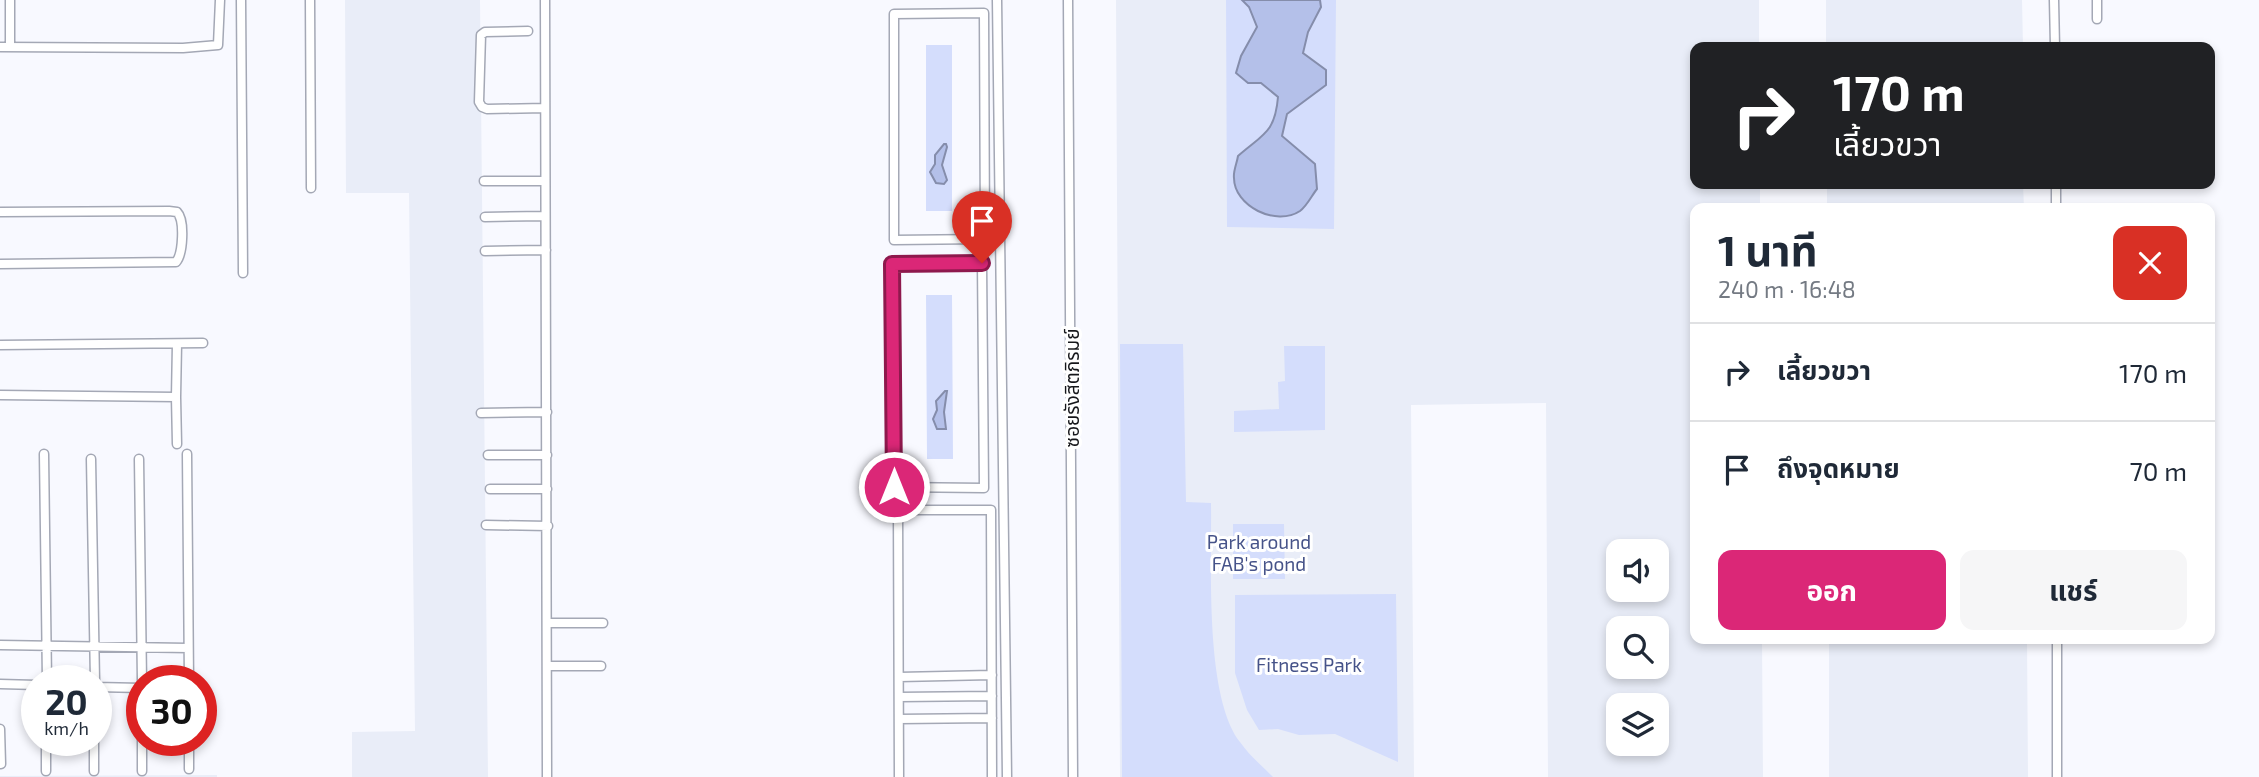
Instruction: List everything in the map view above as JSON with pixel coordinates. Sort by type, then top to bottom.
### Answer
[{"type":"street","points":[[10,0],[10,47]]},
{"type":"street","points":[[0,47],[218,46],[220,0]]},
{"type":"street","points":[[241,0],[243,273]]},
{"type":"street","points":[[310,0],[311,188]]},
{"type":"street","points":[[545,0],[547,777]]},
{"type":"street","points":[[997,0],[1007,777]]},
{"type":"street","name":"ซอยรังสิตภิรมย์","points":[[1068,0],[1073,777]]},
{"type":"street","points":[[2054,0],[2055,42]]},
{"type":"street","points":[[2096,0],[2096,19]]},
{"type":"street","points":[[984,13],[985,127],[985,239],[894,240],[894,14],[984,13]]},
{"type":"street","points":[[528,31],[485,32],[481,35],[480,102],[482,107],[487,109],[545,108]]},
{"type":"street","points":[[985,127],[1000,127]]},
{"type":"street","points":[[484,181],[545,181]]},
{"type":"street","points":[[0,212],[169,211],[177,212],[182,220],[180,259],[176,262],[0,264]]},
{"type":"street","points":[[485,217],[545,216]]},
{"type":"street","points":[[485,251],[546,250]]},
{"type":"street","points":[[982,263],[984,373],[984,488],[894,487],[892,264],[982,263]]},
{"type":"street","points":[[0,345],[203,343]]},
{"type":"street","points":[[177,344],[177,444]]},
{"type":"street","points":[[984,373],[1002,373]]},
{"type":"street","points":[[0,396],[176,397]]},
{"type":"street","points":[[481,413],[547,412]]},
{"type":"street","points":[[44,454],[47,665]]},
{"type":"street","points":[[187,454],[189,665]]},
{"type":"street","points":[[488,455],[547,455]]},
{"type":"street","points":[[92,459],[94,665]]},
{"type":"street","points":[[139,459],[142,665]]},
{"type":"street","points":[[490,489],[547,489]]},
{"type":"street","points":[[899,777],[898,510],[991,510],[992,777]]},
{"type":"street","points":[[486,525],[548,526]]},
{"type":"street","points":[[547,623],[603,623]]},
{"type":"street","points":[[2057,644],[2057,777]]},
{"type":"street","points":[[0,645],[188,648]]},
{"type":"street","points":[[991,649],[1006,649]]},
{"type":"street","points":[[547,666],[601,666]]},
{"type":"street","points":[[899,677],[992,675]]},
{"type":"street","points":[[0,684],[21,685]]},
{"type":"street","points":[[899,697],[992,696]]},
{"type":"street","points":[[899,719],[992,718]]},
{"type":"street","points":[[0,729],[1,764]]},
{"type":"street","points":[[46,756],[46,771]]},
{"type":"street","points":[[94,756],[94,771]]},
{"type":"street","points":[[142,756],[142,771]]},
{"type":"street","points":[[189,756],[189,769]]},
{"type":"shaded area","points":[[345,0],[480,0],[488,777],[352,777],[352,732],[415,731],[409,193],[346,193]]},
{"type":"shaded area","points":[[1116,0],[1759,0],[1759,42],[1690,42],[1690,189],[1760,189],[1760,203],[1690,203],[1690,644],[1762,644],[1763,777],[1548,777],[1546,403],[1411,405],[1414,777],[1120,777]]},
{"type":"shaded area","points":[[1242,0],[1320,0],[1321,7],[1308,32],[1303,53],[1326,70],[1326,85],[1287,114],[1282,136],[1315,164],[1317,189],[1303,209],[1280,217],[1258,211],[1241,197],[1236,188],[1234,175],[1238,156],[1271,126],[1278,97],[1261,83],[1248,83],[1236,73],[1241,56],[1257,27],[1249,7]]},
{"type":"shaded area","points":[[1826,0],[2022,0],[2023,42],[1826,42]]},
{"type":"shaded area","points":[[944,144],[947,147],[942,165],[947,180],[944,184],[936,183],[930,172],[935,164],[935,155]]},
{"type":"shaded area","points":[[1827,189],[2023,189],[2024,203],[1827,203]]},
{"type":"shaded area","points":[[945,391],[946,429],[937,429],[933,419],[937,410],[936,401]]},
{"type":"shaded area","points":[[1829,644],[2027,644],[2028,777],[1829,777]]},
{"type":"shaded area","points":[[0,776],[217,777],[0,777]]},
{"type":"green space","points":[[1226,0],[1336,0],[1334,229],[1227,227]]},
{"type":"green space","points":[[926,45],[952,45],[952,211],[926,211]]},
{"type":"green space","points":[[926,295],[952,295],[953,459],[927,459]]},
{"type":"green space","points":[[1120,344],[1183,344],[1186,502],[1211,503],[1212,627],[1220,693],[1228,721],[1240,742],[1273,777],[1122,777]]},
{"type":"green space","points":[[1284,346],[1325,346],[1325,430],[1234,432],[1234,411],[1279,409],[1278,382],[1285,381]]},
{"type":"green space","name":"Park around FAB's pond","points":[[1233,524],[1284,524],[1285,579],[1233,579]]},
{"type":"green space","name":"Fitness Park","points":[[1396,594],[1398,762],[1335,734],[1299,735],[1278,729],[1259,730],[1247,710],[1235,673],[1235,595]]},
{"type":"route","points":[[894,487],[892,264],[982,263]]}]
